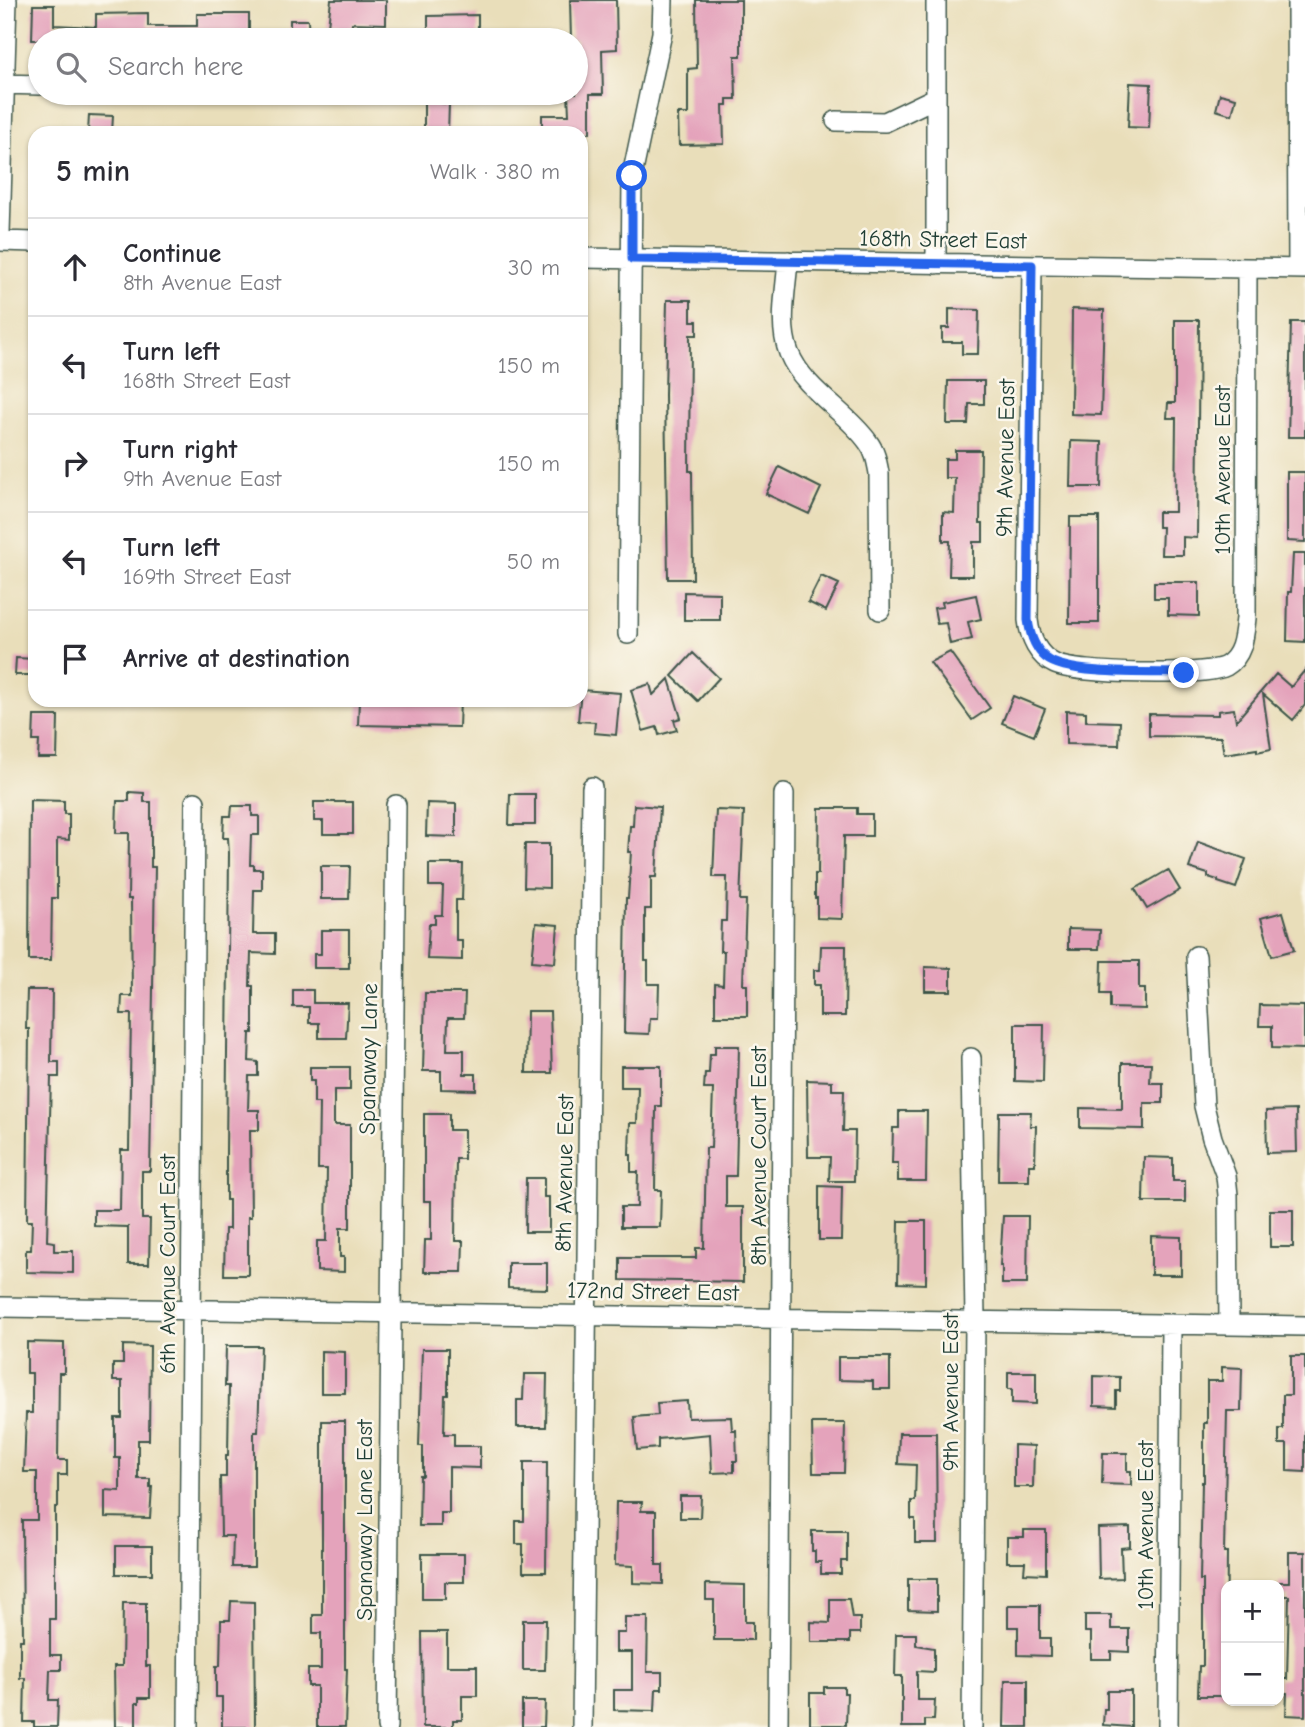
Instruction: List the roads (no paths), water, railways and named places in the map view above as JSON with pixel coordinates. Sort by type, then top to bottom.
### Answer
[{"type":"street","points":[[0,233],[7,0]]},
{"type":"street","points":[[628,635],[632,176],[663,33],[663,0]]},
{"type":"street","points":[[936,0],[936,264]]},
{"type":"street","points":[[1297,0],[1301,269]]},
{"type":"street","points":[[3,84],[28,85]]},
{"type":"street","points":[[836,121],[885,122],[935,98]]},
{"type":"street","points":[[0,241],[28,242]]},
{"type":"street","name":"168th Street East","points":[[588,258],[1301,269]]},
{"type":"street","points":[[788,261],[783,328],[789,354],[806,378],[868,442],[876,456],[879,473],[880,610]]},
{"type":"street","name":"9th Avenue East","points":[[1032,265],[1028,620],[1038,650],[1057,665],[1079,669],[1184,673],[1214,670],[1227,665]]},
{"type":"street","name":"10th Avenue East","points":[[1227,665],[1240,652],[1246,618],[1247,269]]},
{"type":"street","name":"8th Avenue East","points":[[582,1727],[592,787]]},
{"type":"street","name":"8th Avenue Court East","points":[[778,1727],[784,794]]},
{"type":"street","name":"6th Avenue Court East","points":[[188,1727],[195,802]]},
{"type":"street","name":"Spanaway Lane","points":[[390,1313],[396,805]]},
{"type":"street","points":[[1196,956],[1204,1106],[1226,1176],[1228,1195],[1228,1324]]},
{"type":"street","name":"9th Avenue East","points":[[971,1058],[975,1320],[972,1727]]},
{"type":"street","name":"172nd Street East","points":[[0,1307],[1305,1326]]},
{"type":"street","name":"Spanaway Lane East","points":[[387,1727],[390,1313]]},
{"type":"street","name":"10th Avenue East","points":[[1168,1727],[1171,1324]]}]
